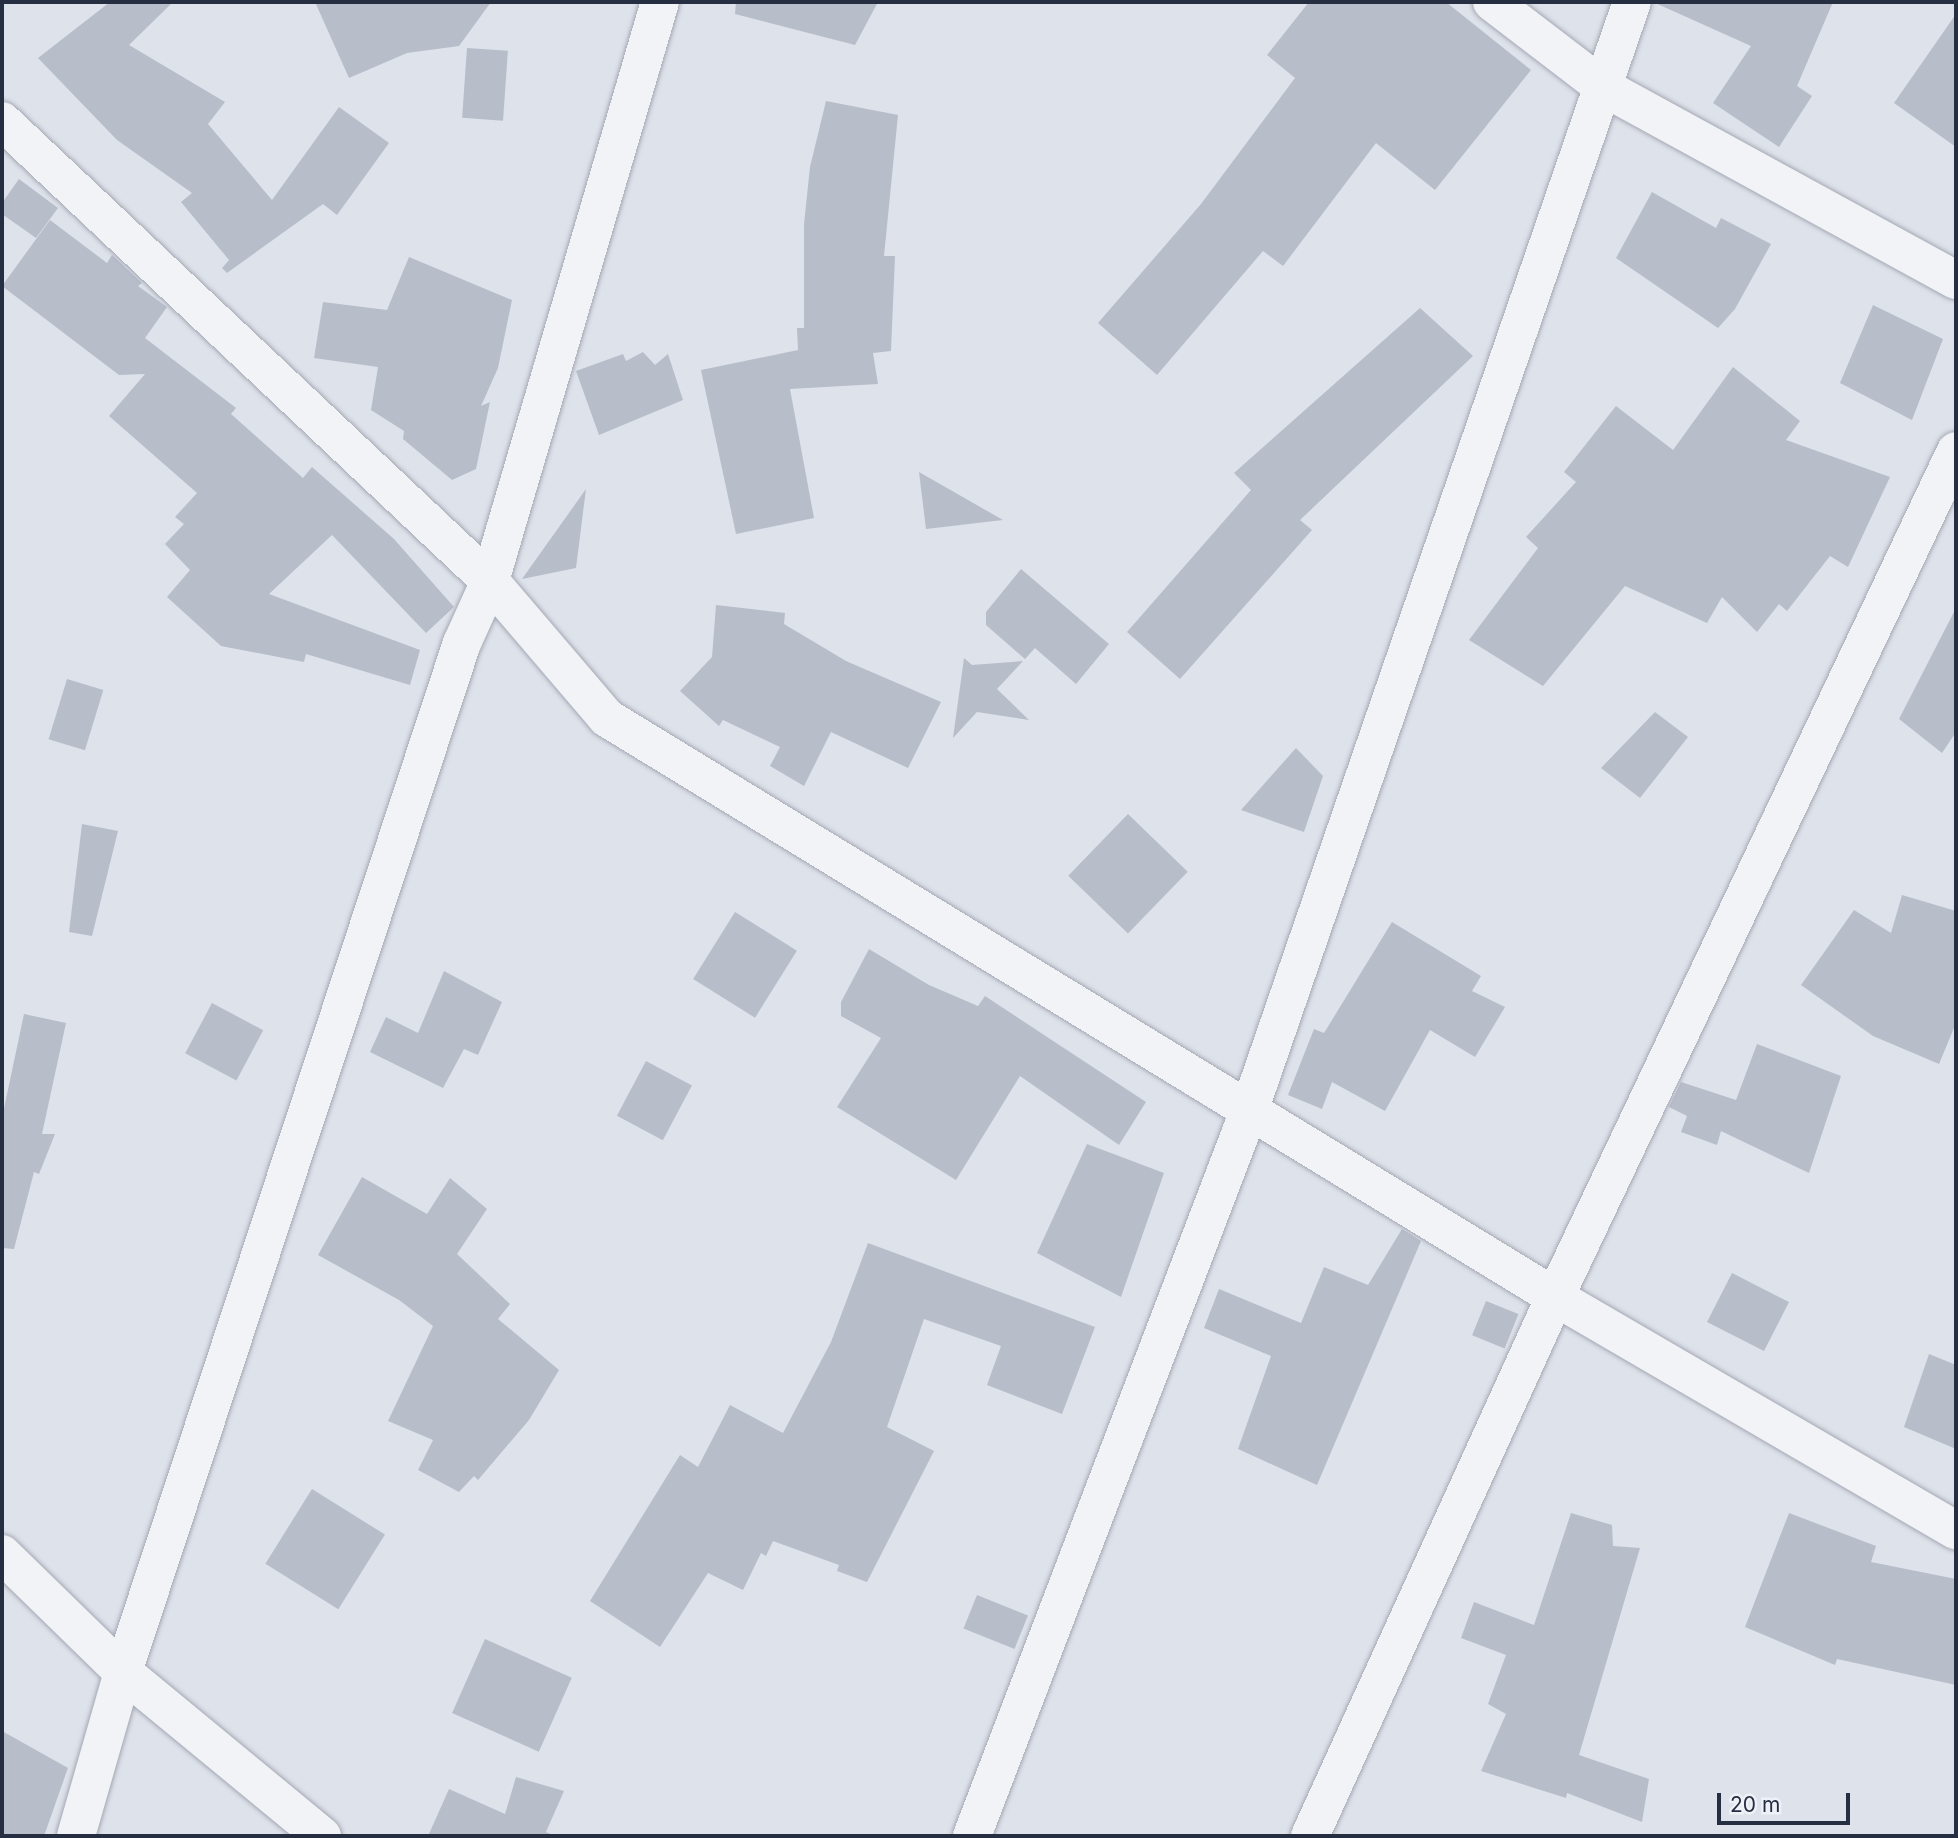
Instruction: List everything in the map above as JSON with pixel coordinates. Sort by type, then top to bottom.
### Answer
[{"type":"street","points":[[76,1836],[123,1672],[462,643],[490,582],[660,2]]},
{"type":"street","points":[[1492,2],[1603,87],[1956,280]]},
{"type":"street","points":[[972,1836],[1249,1111],[1632,2]]},
{"type":"street","points":[[2,121],[490,582],[607,718],[1555,1297],[1956,1531]]},
{"type":"street","points":[[1310,1836],[1555,1297],[1956,451]]},
{"type":"street","points":[[2,1554],[123,1672],[322,1836]]},
{"type":"building","points":[[110,2],[173,2],[129,45],[225,102],[208,124],[272,200],[339,107],[389,143],[337,215],[323,204],[227,273],[222,268],[229,260],[181,202],[192,193],[117,140],[38,58]]},
{"type":"building","points":[[315,2],[491,2],[459,46],[407,53],[349,78]]},
{"type":"building","points":[[736,2],[878,2],[855,45],[735,14]]},
{"type":"building","points":[[1309,2],[1446,2],[1531,70],[1435,190],[1376,143],[1283,266],[1263,251],[1157,375],[1098,323],[1201,204],[1295,78],[1267,55]]},
{"type":"building","points":[[1653,2],[1833,2],[1797,86],[1812,96],[1779,147],[1713,103],[1751,46]]},
{"type":"building","points":[[1956,14],[1956,147],[1894,103]]},
{"type":"building","points":[[467,48],[508,51],[503,121],[462,118]]},
{"type":"building","points":[[826,101],[898,115],[884,256],[895,256],[891,351],[873,353],[878,384],[790,389],[814,518],[736,534],[701,370],[798,350],[797,328],[804,328],[804,224],[810,167]]},
{"type":"building","points":[[19,179],[58,208],[36,238],[2,214],[2,203]]},
{"type":"building","points":[[1652,192],[1716,228],[1721,218],[1771,244],[1735,309],[1718,328],[1616,258]]},
{"type":"building","points":[[50,220],[107,263],[112,255],[142,283],[138,286],[167,307],[145,338],[236,408],[231,414],[303,478],[312,467],[394,539],[454,607],[426,633],[332,535],[269,594],[420,650],[410,685],[306,654],[304,662],[221,646],[167,597],[190,570],[165,544],[184,524],[175,517],[197,493],[109,416],[145,374],[119,375],[2,286]]},
{"type":"building","points":[[409,257],[512,300],[498,368],[481,406],[490,402],[476,469],[452,480],[403,439],[404,431],[371,410],[378,367],[314,358],[323,302],[387,310]]},
{"type":"building","points":[[1873,305],[1943,339],[1912,420],[1840,383]]},
{"type":"building","points":[[1420,308],[1473,356],[1300,520],[1312,530],[1180,679],[1127,632],[1251,490],[1234,473]]},
{"type":"building","points":[[643,352],[655,365],[668,354],[683,400],[599,435],[576,371],[623,354],[626,361]]},
{"type":"building","points":[[1733,367],[1800,421],[1786,440],[1890,477],[1848,567],[1830,556],[1787,611],[1779,604],[1757,632],[1722,597],[1707,623],[1625,586],[1543,686],[1469,640],[1538,548],[1526,537],[1576,482],[1564,472],[1616,406],[1673,450]]},
{"type":"building","points":[[919,472],[1003,520],[926,529]]},
{"type":"building","points":[[586,489],[576,568],[522,579]]},
{"type":"building","points":[[1021,569],[1109,644],[1076,684],[1035,648],[1025,659],[986,625],[986,612]]},
{"type":"building","points":[[716,605],[785,613],[784,624],[846,661],[941,702],[908,768],[831,732],[804,786],[770,766],[780,747],[723,720],[719,726],[680,691],[712,657]]},
{"type":"building","points":[[1956,608],[1956,732],[1942,753],[1899,719]]},
{"type":"building","points":[[964,658],[972,665],[1023,661],[997,689],[1029,720],[977,712],[953,738]]},
{"type":"building","points":[[67,679],[103,690],[85,750],[49,739]]},
{"type":"building","points":[[1655,712],[1688,737],[1640,798],[1601,768]]},
{"type":"building","points":[[1296,748],[1323,776],[1304,832],[1241,810]]},
{"type":"building","points":[[1128,814],[1188,872],[1128,934],[1068,876]]},
{"type":"building","points":[[82,824],[118,831],[92,936],[69,932]]},
{"type":"building","points":[[1902,895],[1956,911],[1956,1023],[1939,1064],[1873,1036],[1801,985],[1854,910],[1891,933]]},
{"type":"building","points":[[735,912],[797,951],[755,1018],[693,979]]},
{"type":"building","points":[[1392,922],[1481,976],[1472,991],[1505,1007],[1475,1057],[1430,1030],[1385,1111],[1332,1082],[1322,1109],[1288,1095],[1314,1029],[1324,1033]]},
{"type":"building","points":[[869,949],[929,985],[978,1006],[985,996],[1146,1102],[1119,1145],[1020,1076],[956,1180],[837,1107],[881,1038],[841,1016],[841,1002]]},
{"type":"building","points":[[444,971],[502,1002],[478,1055],[464,1049],[443,1088],[370,1052],[386,1017],[418,1033]]},
{"type":"building","points":[[212,1003],[263,1030],[236,1081],[185,1053]]},
{"type":"building","points":[[24,1014],[66,1023],[42,1134],[55,1134],[39,1174],[34,1172],[14,1249],[2,1248],[2,1118]]},
{"type":"building","points":[[1757,1044],[1841,1076],[1809,1173],[1721,1131],[1717,1145],[1681,1132],[1687,1116],[1669,1107],[1681,1082],[1736,1100]]},
{"type":"building","points":[[646,1061],[692,1085],[663,1140],[617,1116]]},
{"type":"building","points":[[1087,1144],[1164,1173],[1121,1297],[1037,1253]]},
{"type":"building","points":[[362,1177],[427,1214],[450,1178],[487,1209],[457,1254],[510,1304],[498,1319],[559,1370],[529,1420],[478,1480],[474,1476],[459,1492],[418,1470],[433,1440],[388,1421],[433,1326],[399,1300],[318,1255]]},
{"type":"building","points":[[1402,1229],[1421,1241],[1317,1485],[1238,1449],[1271,1356],[1204,1328],[1219,1289],[1301,1323],[1324,1267],[1368,1285]]},
{"type":"building","points":[[868,1243],[1095,1327],[1062,1414],[987,1385],[1001,1346],[924,1319],[887,1427],[934,1451],[867,1582],[837,1571],[839,1565],[773,1541],[766,1556],[761,1553],[743,1590],[708,1573],[660,1647],[590,1601],[680,1455],[698,1467],[730,1405],[783,1433],[831,1342]]},
{"type":"building","points":[[1732,1273],[1789,1302],[1764,1351],[1707,1322]]},
{"type":"building","points":[[1486,1301],[1518,1314],[1505,1348],[1472,1335]]},
{"type":"building","points":[[1929,1354],[1956,1365],[1956,1449],[1904,1427]]},
{"type":"building","points":[[312,1489],[385,1535],[338,1609],[265,1564]]},
{"type":"building","points":[[1571,1513],[1612,1525],[1613,1546],[1640,1548],[1579,1755],[1649,1779],[1642,1822],[1567,1793],[1566,1798],[1481,1771],[1506,1714],[1488,1704],[1506,1655],[1461,1638],[1474,1602],[1534,1625]]},
{"type":"building","points":[[1789,1513],[1876,1546],[1871,1562],[1956,1579],[1956,1685],[1837,1659],[1835,1665],[1745,1627]]},
{"type":"building","points":[[977,1595],[1028,1616],[1015,1649],[964,1628]]},
{"type":"building","points":[[485,1639],[572,1678],[539,1752],[452,1713]]},
{"type":"building","points":[[2,1731],[68,1768],[44,1836],[2,1836]]},
{"type":"building","points":[[516,1777],[564,1791],[546,1832],[555,1836],[428,1836],[449,1789],[505,1814]]}]
